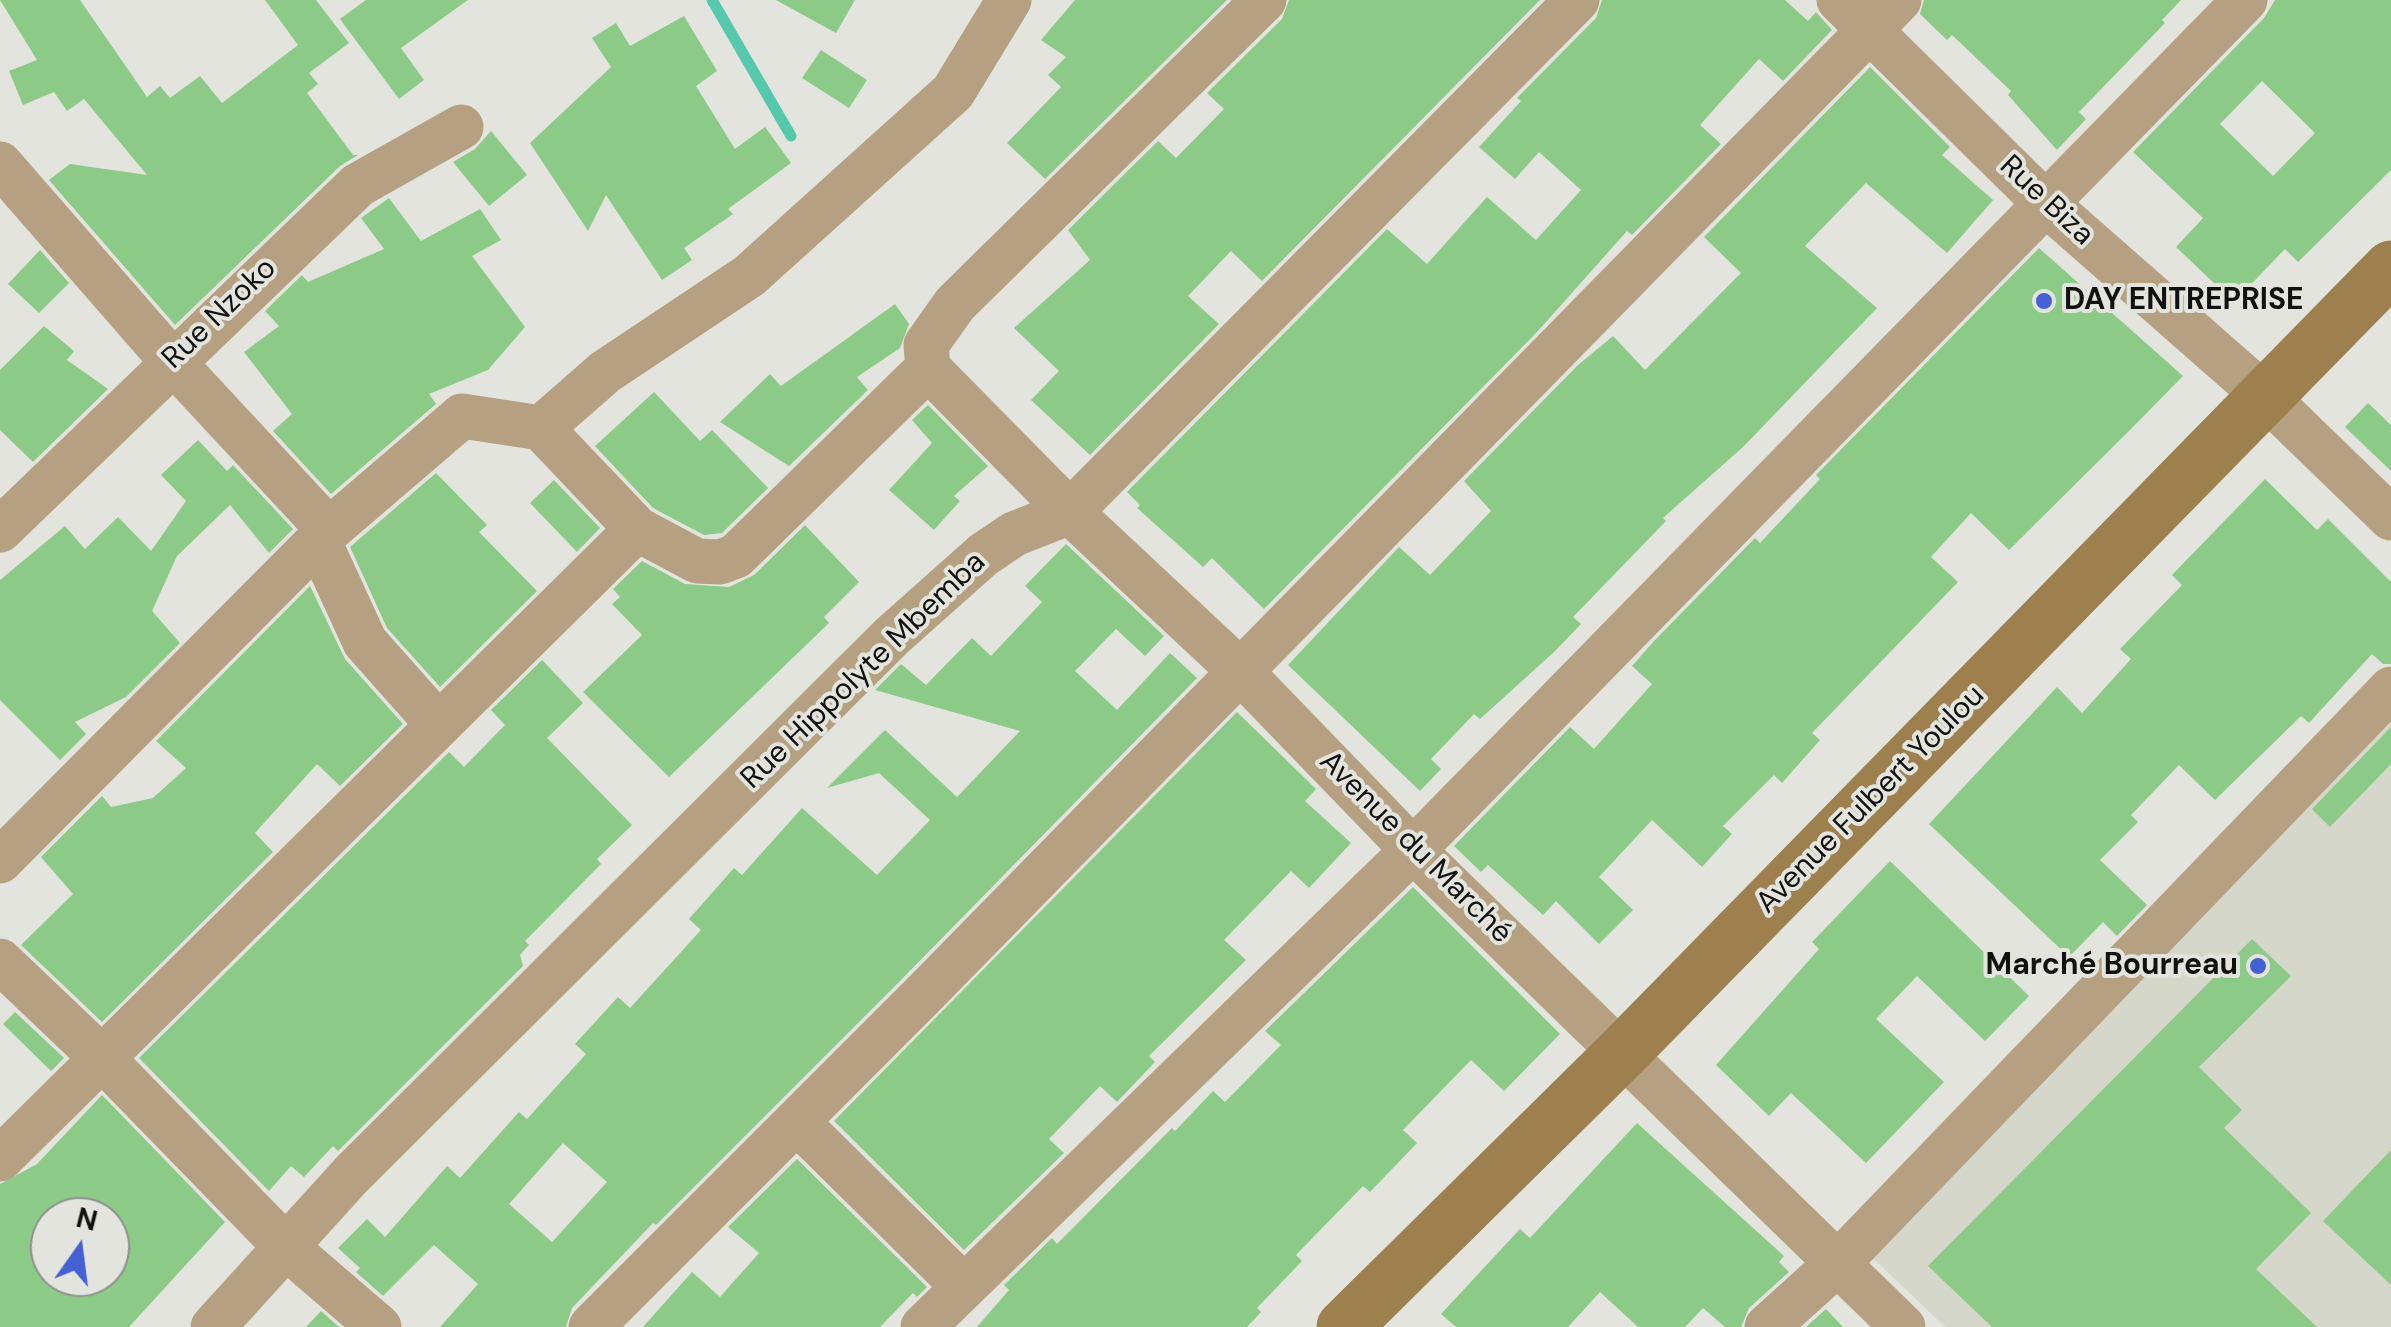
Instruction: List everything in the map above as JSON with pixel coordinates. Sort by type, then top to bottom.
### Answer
[{"type":"main road","name":"Avenue Fulbert Youlou","points":[[1344,1327],[1623,1052],[2391,268]]},
{"type":"street","points":[[540,428],[605,372],[749,276],[938,106],[953,92],[1009,0]]},
{"type":"street","points":[[0,861],[325,537],[462,416],[540,428],[637,529],[697,561],[720,562],[736,556],[928,368],[926,345],[955,304],[1264,0]]},
{"type":"street","name":"Rue Hippolyte Mbemba","points":[[213,1327],[351,1175],[892,636],[983,554],[1014,534],[1070,512],[1576,0]]},
{"type":"street","points":[[923,1327],[1414,850],[2245,0]]},
{"type":"street","points":[[591,1327],[1239,670],[1870,10]]},
{"type":"street","name":"Rue Biza","points":[[1870,10],[2044,202],[2264,396],[2391,518]]},
{"type":"street","name":"Rue Nzoko","points":[[0,530],[171,360],[358,185],[461,127]]},
{"type":"street","points":[[0,164],[325,537],[365,642],[436,722]]},
{"type":"street","name":"Avenue du Marché","points":[[928,368],[1070,512],[1239,670],[1414,850],[1840,1261],[1903,1327]]},
{"type":"street","points":[[0,1159],[436,722],[637,529]]},
{"type":"street","points":[[1766,1327],[1840,1261],[2391,689]]},
{"type":"street","points":[[0,961],[102,1058],[288,1248],[380,1327]]},
{"type":"street","points":[[797,1122],[962,1285]]},
{"type":"shaded area","name":"Marché Bourreau","points":[[2391,689],[2391,1327],[1945,1327],[1857,1243]]},
{"type":"building","points":[[0,0],[80,0],[147,97],[160,86],[170,98],[200,76],[222,103],[298,45],[265,0],[316,0],[349,43],[309,73],[318,84],[307,93],[353,155],[358,155],[340,166],[175,325],[49,180],[70,164],[147,175],[84,99],[67,111],[54,92],[23,105],[9,71],[37,60]]},
{"type":"building","points":[[366,0],[468,0],[401,48],[424,80],[399,99],[340,19]]},
{"type":"building","points":[[776,0],[855,0],[836,33]]},
{"type":"building","points":[[1075,0],[1227,0],[1045,179],[1007,143],[1061,87],[1048,75],[1066,57],[1041,40]]},
{"type":"building","points":[[1289,0],[1540,0],[1262,281],[1231,251],[1188,296],[1219,324],[1090,455],[1031,400],[1059,371],[1014,328],[1090,260],[1068,230],[1158,141],[1176,158],[1224,109],[1207,93],[1282,19]]},
{"type":"building","points":[[1602,0],[1785,0],[1808,21],[1816,12],[1832,30],[1783,81],[1759,59],[1700,125],[1721,144],[1632,235],[1627,231],[1538,331],[1264,609],[1212,558],[1203,567],[1137,508],[1140,505],[1127,492],[1387,229],[1427,264],[1487,197],[1536,240],[1581,190],[1539,152],[1515,179],[1479,147],[1521,101],[1517,98],[1596,18]]},
{"type":"building","points":[[1924,0],[2181,0],[2162,20],[2165,23],[2079,112],[2086,119],[2057,150],[2008,95],[2011,91],[1952,35],[1947,40],[1920,14]]},
{"type":"building","points":[[2275,0],[2391,0],[2391,170],[2298,262],[2285,249],[2234,302],[2176,247],[2203,218],[2133,152],[2264,18]],"holes":[[[2262,81],[2315,133],[2273,176],[2220,124]]]},
{"type":"building","points":[[684,16],[717,71],[696,86],[735,149],[765,127],[791,163],[728,209],[733,214],[684,248],[692,260],[662,280],[606,195],[588,231],[530,143],[611,67],[592,38],[616,23],[630,46]]},
{"type":"building","points":[[821,50],[867,80],[849,108],[802,78]]},
{"type":"building","points":[[1870,67],[1950,147],[1942,155],[1993,200],[1947,253],[1866,183],[1805,246],[1877,308],[1743,447],[1663,518],[1666,521],[1573,617],[1581,624],[1554,652],[1480,719],[1474,714],[1431,759],[1441,769],[1420,791],[1288,665],[1399,547],[1430,575],[1491,511],[1464,481],[1577,366],[1613,336],[1645,370],[1741,273],[1704,237]]},
{"type":"building","points":[[491,131],[527,175],[489,206],[453,162],[475,149]]},
{"type":"building","points":[[389,198],[421,241],[480,209],[501,240],[472,256],[525,327],[488,370],[429,394],[436,404],[331,494],[273,431],[292,414],[244,352],[279,326],[265,311],[302,275],[308,282],[384,249],[361,218]]},
{"type":"building","points":[[2039,248],[2183,376],[2009,550],[1971,513],[1931,557],[1958,582],[1812,733],[1820,740],[1782,783],[1774,775],[1723,826],[1732,834],[1702,867],[1652,820],[1599,877],[1633,910],[1599,944],[1556,901],[1543,915],[1488,865],[1481,872],[1454,846],[1570,727],[1594,749],[1652,684],[1632,666],[1654,641],[1755,538],[1760,543],[1820,479],[1816,475]]},
{"type":"building","points":[[40,250],[69,283],[39,313],[8,284]]},
{"type":"building","points":[[895,304],[909,324],[900,348],[857,377],[868,390],[789,466],[720,422],[770,374],[781,386]]},
{"type":"building","points":[[44,326],[74,351],[67,360],[108,389],[33,462],[0,430],[0,370]]},
{"type":"building","points":[[654,392],[700,441],[712,430],[768,488],[722,533],[704,535],[653,508],[595,446]]},
{"type":"building","points":[[2368,403],[2391,425],[2391,471],[2345,427]]},
{"type":"building","points":[[928,405],[988,466],[954,496],[960,501],[934,530],[889,490],[932,443],[912,420]]},
{"type":"building","points":[[198,440],[227,471],[233,465],[293,529],[269,553],[230,505],[177,556],[152,611],[180,643],[126,697],[75,722],[86,734],[60,760],[0,700],[0,580],[65,526],[85,549],[118,517],[151,551],[186,501],[161,475]]},
{"type":"building","points":[[436,473],[487,525],[479,532],[537,591],[440,687],[387,628],[350,547]]},
{"type":"building","points":[[2265,479],[2317,530],[2328,519],[2391,582],[2391,664],[2383,664],[2372,654],[2309,723],[2301,716],[2215,800],[2179,765],[2131,815],[2138,822],[2100,860],[2147,905],[2117,936],[2103,922],[2069,957],[1929,824],[2057,687],[2082,713],[2131,659],[2120,649],[2182,585],[2172,575]]},
{"type":"building","points":[[554,480],[600,528],[577,552],[530,503]]},
{"type":"building","points":[[805,525],[859,582],[824,617],[829,623],[669,777],[583,692],[642,635],[612,604],[620,597],[613,589],[642,561],[685,584],[729,587],[754,575]]},
{"type":"building","points":[[1066,544],[1164,636],[1145,656],[1116,629],[1075,671],[1117,710],[1170,653],[1197,678],[902,979],[656,1225],[653,1223],[572,1308],[566,1327],[440,1327],[478,1284],[434,1245],[383,1296],[356,1272],[360,1268],[338,1248],[367,1219],[385,1237],[447,1166],[460,1178],[519,1112],[527,1119],[586,1054],[575,1044],[618,997],[630,1008],[701,930],[689,919],[734,868],[742,875],[802,808],[877,875],[930,820],[879,773],[827,788],[885,730],[957,797],[1020,731],[875,690],[901,664],[926,685],[972,638],[991,656],[1042,602],[1025,586]],"holes":[[[563,1143],[607,1182],[552,1242],[509,1204]]]},
{"type":"building","points":[[310,586],[345,659],[403,724],[340,786],[317,764],[255,833],[273,852],[102,1022],[21,945],[73,894],[41,857],[102,796],[111,807],[153,798],[186,768],[156,741]]},
{"type":"building","points":[[542,660],[583,703],[547,738],[632,825],[597,859],[601,864],[525,941],[529,945],[520,955],[523,966],[338,1151],[333,1146],[304,1177],[291,1166],[269,1191],[139,1058],[449,752],[464,767],[505,725],[491,710]]},
{"type":"building","points":[[1237,712],[1316,789],[1305,801],[1351,843],[1309,888],[1291,871],[1224,940],[1246,960],[1149,1056],[1155,1062],[1117,1102],[1100,1086],[1049,1139],[1064,1153],[964,1250],[834,1121]]},
{"type":"building","points":[[2391,727],[2391,764],[2330,827],[2312,809]]},
{"type":"building","points":[[1890,861],[2029,996],[1985,1041],[1917,976],[1876,1019],[1944,1082],[1866,1163],[1791,1093],[1769,1116],[1716,1065],[1819,949],[1812,942]]},
{"type":"building","points":[[1413,887],[1560,1034],[1504,1091],[1471,1060],[1403,1130],[1417,1143],[1370,1192],[1363,1186],[1296,1255],[1302,1261],[1257,1308],[1261,1312],[1247,1327],[977,1327],[1009,1290],[1004,1285],[1052,1238],[1057,1244],[1172,1128],[1175,1131],[1213,1091],[1225,1102],[1281,1045],[1265,1031]]},
{"type":"building","points":[[2252,939],[2291,976],[2199,1067],[2242,1110],[2224,1128],[2311,1213],[2256,1269],[2317,1327],[1992,1327],[1928,1266]]},
{"type":"building","points":[[15,1012],[64,1058],[51,1071],[3,1024]]},
{"type":"building","points":[[102,1095],[225,1222],[129,1327],[0,1327],[0,1184],[37,1164]]},
{"type":"building","points":[[1637,1123],[1784,1256],[1779,1262],[1789,1272],[1749,1308],[1741,1327],[1725,1327],[1703,1308],[1685,1327],[1638,1327],[1600,1292],[1568,1327],[1456,1327],[1441,1314],[1520,1229],[1530,1238]]},
{"type":"building","points":[[2391,1150],[2391,1285],[2323,1221]]},
{"type":"building","points":[[797,1159],[927,1287],[917,1297],[913,1293],[880,1327],[643,1327],[692,1272],[720,1297],[759,1253],[728,1227]]},
{"type":"building","points":[[1826,1309],[1843,1327],[1806,1327]]},
{"type":"building","points":[[321,1311],[339,1327],[306,1327]]},
{"type":"waterway","points":[[712,0],[791,136]]},
{"type":"place","name":"DAY ENTREPRISE","points":[[2044,301]]},
{"type":"place","name":"Marché Bourreau","points":[[2258,966]]}]
